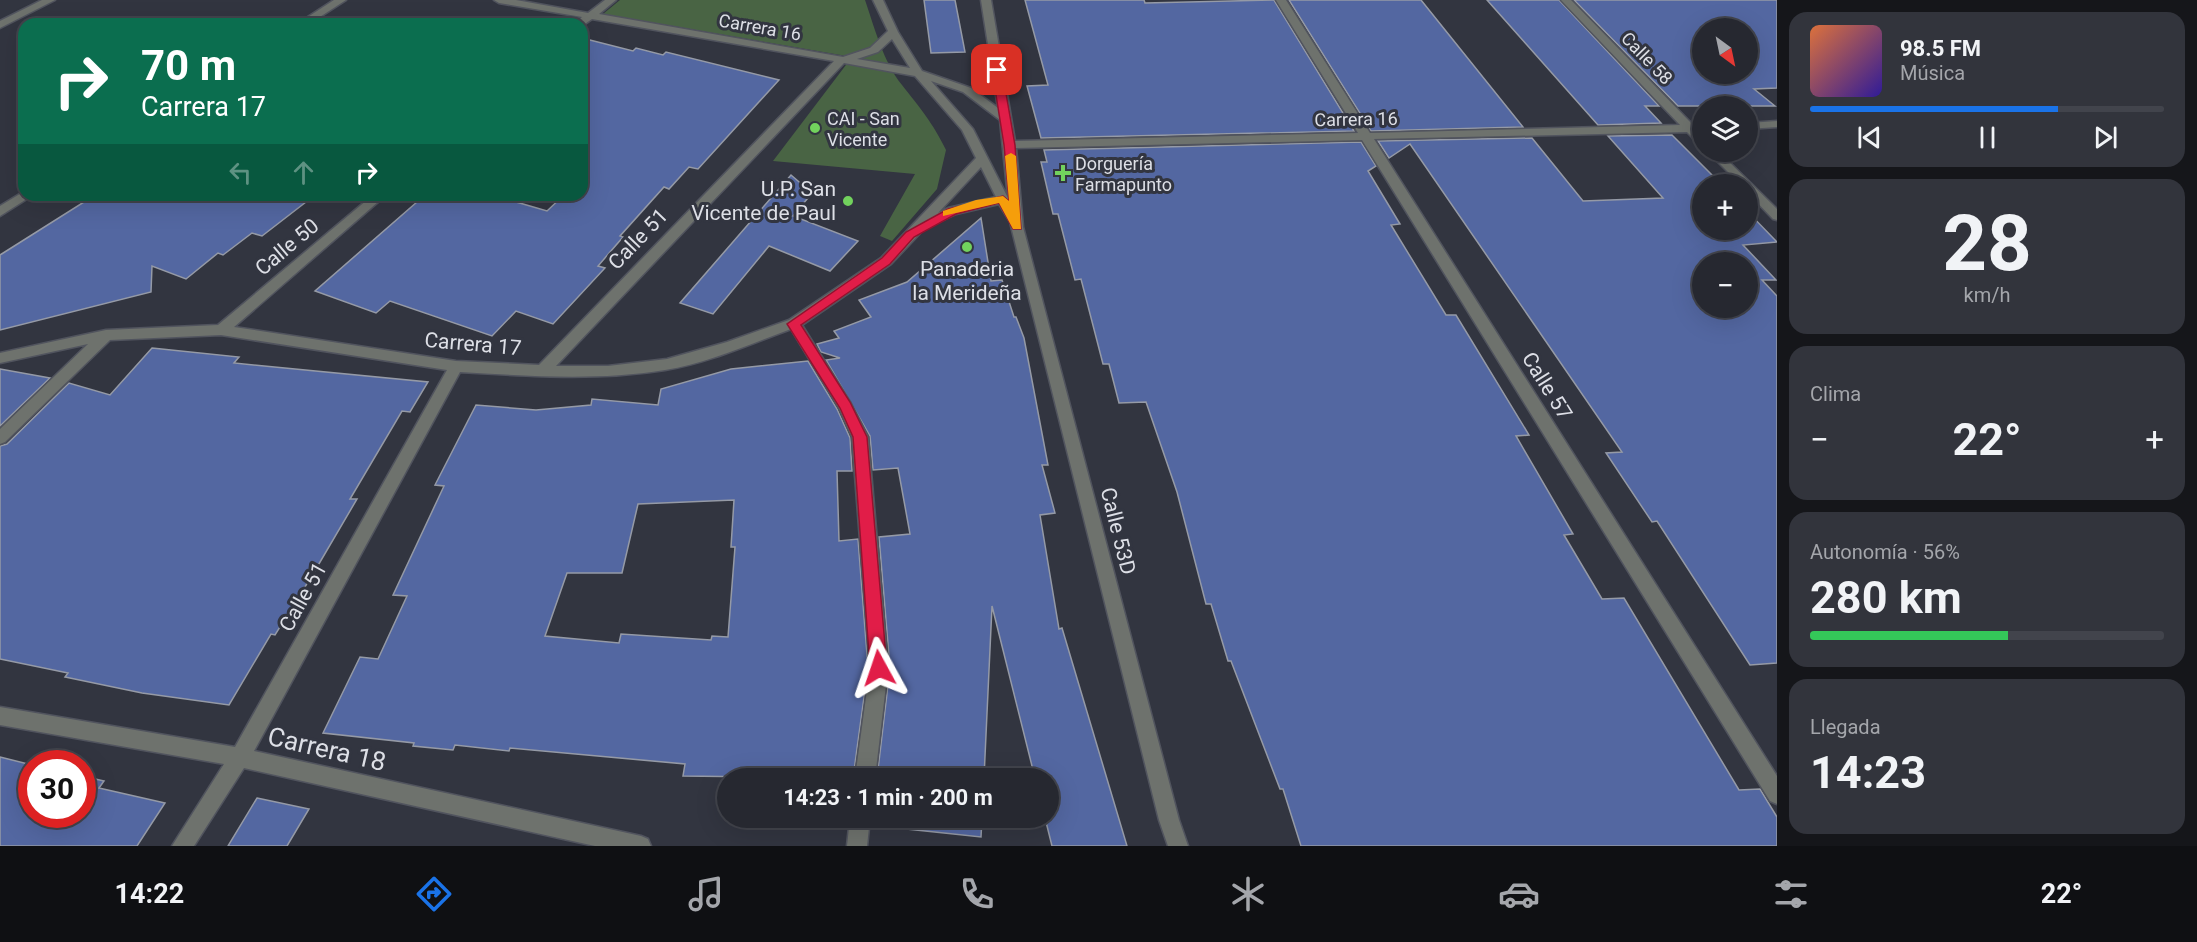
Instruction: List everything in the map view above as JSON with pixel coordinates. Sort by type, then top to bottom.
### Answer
[{"type":"street","points":[[0,25],[50,0]]},
{"type":"street","points":[[312,18],[341,0]]},
{"type":"street","name":"Carrera 16","points":[[499,0],[918,73],[967,90],[1004,117]]},
{"type":"street","points":[[587,18],[611,0]]},
{"type":"street","name":"Calle 53D","points":[[878,0],[893,32],[918,73],[967,129],[1017,227]]},
{"type":"street","name":"Calle 53D","points":[[987,0],[1010,145],[1017,227],[1169,820],[1178,846]]},
{"type":"street","name":"Calle 57","points":[[1281,0],[1777,794]]},
{"type":"street","name":"Calle 58","points":[[1566,0],[1692,124]]},
{"type":"street","points":[[841,60],[874,50],[893,32]]},
{"type":"street","name":"Calle 51","points":[[542,371],[841,60]]},
{"type":"street","points":[[1758,125],[1777,124]]},
{"type":"street","name":"Carrera 16","points":[[1010,145],[1692,128]]},
{"type":"street","name":"Carrera 17","points":[[0,358],[106,335],[221,330],[456,366],[542,371],[608,371],[667,364],[731,346],[794,324],[886,261],[981,159]]},
{"type":"street","points":[[1723,162],[1736,174]]},
{"type":"street","points":[[1758,196],[1777,216]]},
{"type":"street","name":"Carrera 17","points":[[910,235],[952,211],[1003,199]]},
{"type":"street","points":[[0,212],[18,201]]},
{"type":"street","name":"Calle 50","points":[[221,330],[373,201]]},
{"type":"street","points":[[794,324],[845,406],[860,437],[879,668],[866,768]]},
{"type":"street","points":[[0,438],[106,335]]},
{"type":"street","name":"Calle 51","points":[[182,846],[240,757],[456,366]]},
{"type":"street","name":"Carrera 18","points":[[0,716],[240,757],[641,846]]},
{"type":"street","points":[[857,846],[859,828]]},
{"type":"green space","points":[[620,0],[865,0],[880,44],[895,76],[931,124],[946,150],[937,189],[892,241],[880,236],[915,174],[773,161],[852,57],[603,14]]},
{"type":"building","points":[[924,0],[955,0],[965,52],[931,53]]},
{"type":"building","points":[[1025,0],[1144,0],[1145,3],[1274,0],[1354,131],[1041,138],[1027,86],[1048,85]]},
{"type":"building","points":[[1289,0],[1421,0],[1523,127],[1371,131]]},
{"type":"building","points":[[1487,0],[1559,0],[1659,106],[1645,106],[1661,123],[1598,125]]},
{"type":"building","points":[[1574,0],[1777,0],[1777,88],[1754,89],[1775,106],[1758,106],[1758,96],[1692,96],[1692,106],[1678,106]]},
{"type":"building","points":[[588,40],[633,51],[636,48],[663,55],[666,52],[779,80],[698,169],[689,167],[669,189],[664,187],[620,236],[623,237],[598,266],[605,268],[553,324],[516,311],[492,336],[390,301],[376,313],[315,291],[418,201],[513,201],[547,211],[558,201],[588,201]]},
{"type":"building","points":[[1672,135],[1692,155],[1692,162],[1699,162],[1711,174],[1692,174],[1692,240],[1758,240],[1758,222],[1777,242],[1743,245],[1750,252],[1692,252],[1692,318],[1758,318],[1758,261],[1776,280],[1762,280],[1777,296],[1777,663],[1750,665],[1657,521],[1652,522],[1606,453],[1622,452],[1410,144],[1389,158],[1378,141],[1532,138],[1583,201],[1663,198],[1608,136]]},
{"type":"building","points":[[1361,142],[1376,166],[1368,171],[1400,224],[1391,225],[1446,315],[1456,315],[1529,435],[1516,436],[1573,534],[1564,535],[1602,599],[1624,598],[1739,790],[1760,789],[1777,817],[1777,846],[1301,846],[1283,789],[1280,789],[1231,661],[1228,661],[1211,604],[1206,604],[1177,492],[1146,402],[1119,403],[1109,364],[1103,364],[1081,279],[1075,280],[1058,214],[1053,214],[1041,162],[1047,162],[1044,150]]},
{"type":"building","points":[[791,175],[812,193],[793,216],[858,241],[830,271],[769,246],[713,314],[680,303]]},
{"type":"building","points":[[86,201],[307,201],[262,236],[252,233],[223,255],[218,253],[186,279],[152,266],[151,292],[0,330],[0,255]]},
{"type":"building","points":[[981,218],[991,281],[1002,280],[1014,317],[1016,317],[1024,338],[1048,465],[1042,465],[1055,513],[1040,515],[1059,629],[1062,628],[1127,846],[1052,846],[1048,828],[1059,828],[1059,768],[1032,768],[992,606],[984,768],[878,768],[890,668],[879,537],[910,534],[898,468],[873,470],[870,436],[826,360],[840,358],[821,352],[817,344],[839,338],[834,331],[871,317],[859,300],[907,282]]},
{"type":"building","points":[[152,348],[239,357],[234,363],[428,382],[410,412],[402,411],[350,499],[357,499],[313,574],[275,635],[271,634],[229,705],[142,693],[65,677],[68,673],[0,659],[0,446],[7,444],[69,383],[110,395]]},
{"type":"building","points":[[808,361],[837,409],[850,438],[852,471],[837,471],[839,541],[858,539],[868,668],[854,768],[717,768],[717,776],[683,776],[685,764],[510,748],[509,751],[455,745],[453,750],[413,746],[414,743],[323,733],[360,657],[378,659],[407,596],[393,595],[444,486],[435,485],[476,405],[536,410],[591,405],[592,399],[658,405],[661,389],[731,369]],"holes":[[[734,500],[731,547],[735,547],[728,637],[712,636],[711,640],[621,634],[619,643],[545,636],[567,573],[622,573],[638,504]]]},
{"type":"building","points":[[0,369],[50,378],[0,426]]},
{"type":"building","points":[[0,757],[18,762],[18,828],[96,828],[96,779],[104,781],[99,788],[165,803],[137,846],[0,846]]},
{"type":"building","points":[[257,798],[309,809],[287,846],[228,846]]},
{"type":"building","points":[[897,828],[981,828],[981,837]]},
{"type":"slow traffic","points":[[947,213],[1003,199],[1017,227],[1011,156]]},
{"type":"place","name":"CAI - San Vicente","points":[[815,128]]},
{"type":"place","name":"Dorguería Farmapunto","points":[[1063,173]]},
{"type":"place","name":"U.P. San Vicente de Paul","points":[[848,201]]},
{"type":"place","name":"Panaderia la Merideña","points":[[967,247]]},
{"type":"route","points":[[879,668],[860,437],[845,406],[794,324],[886,261],[910,235],[930,221],[952,211],[1003,199],[1017,227],[1010,145],[997,70]]}]
